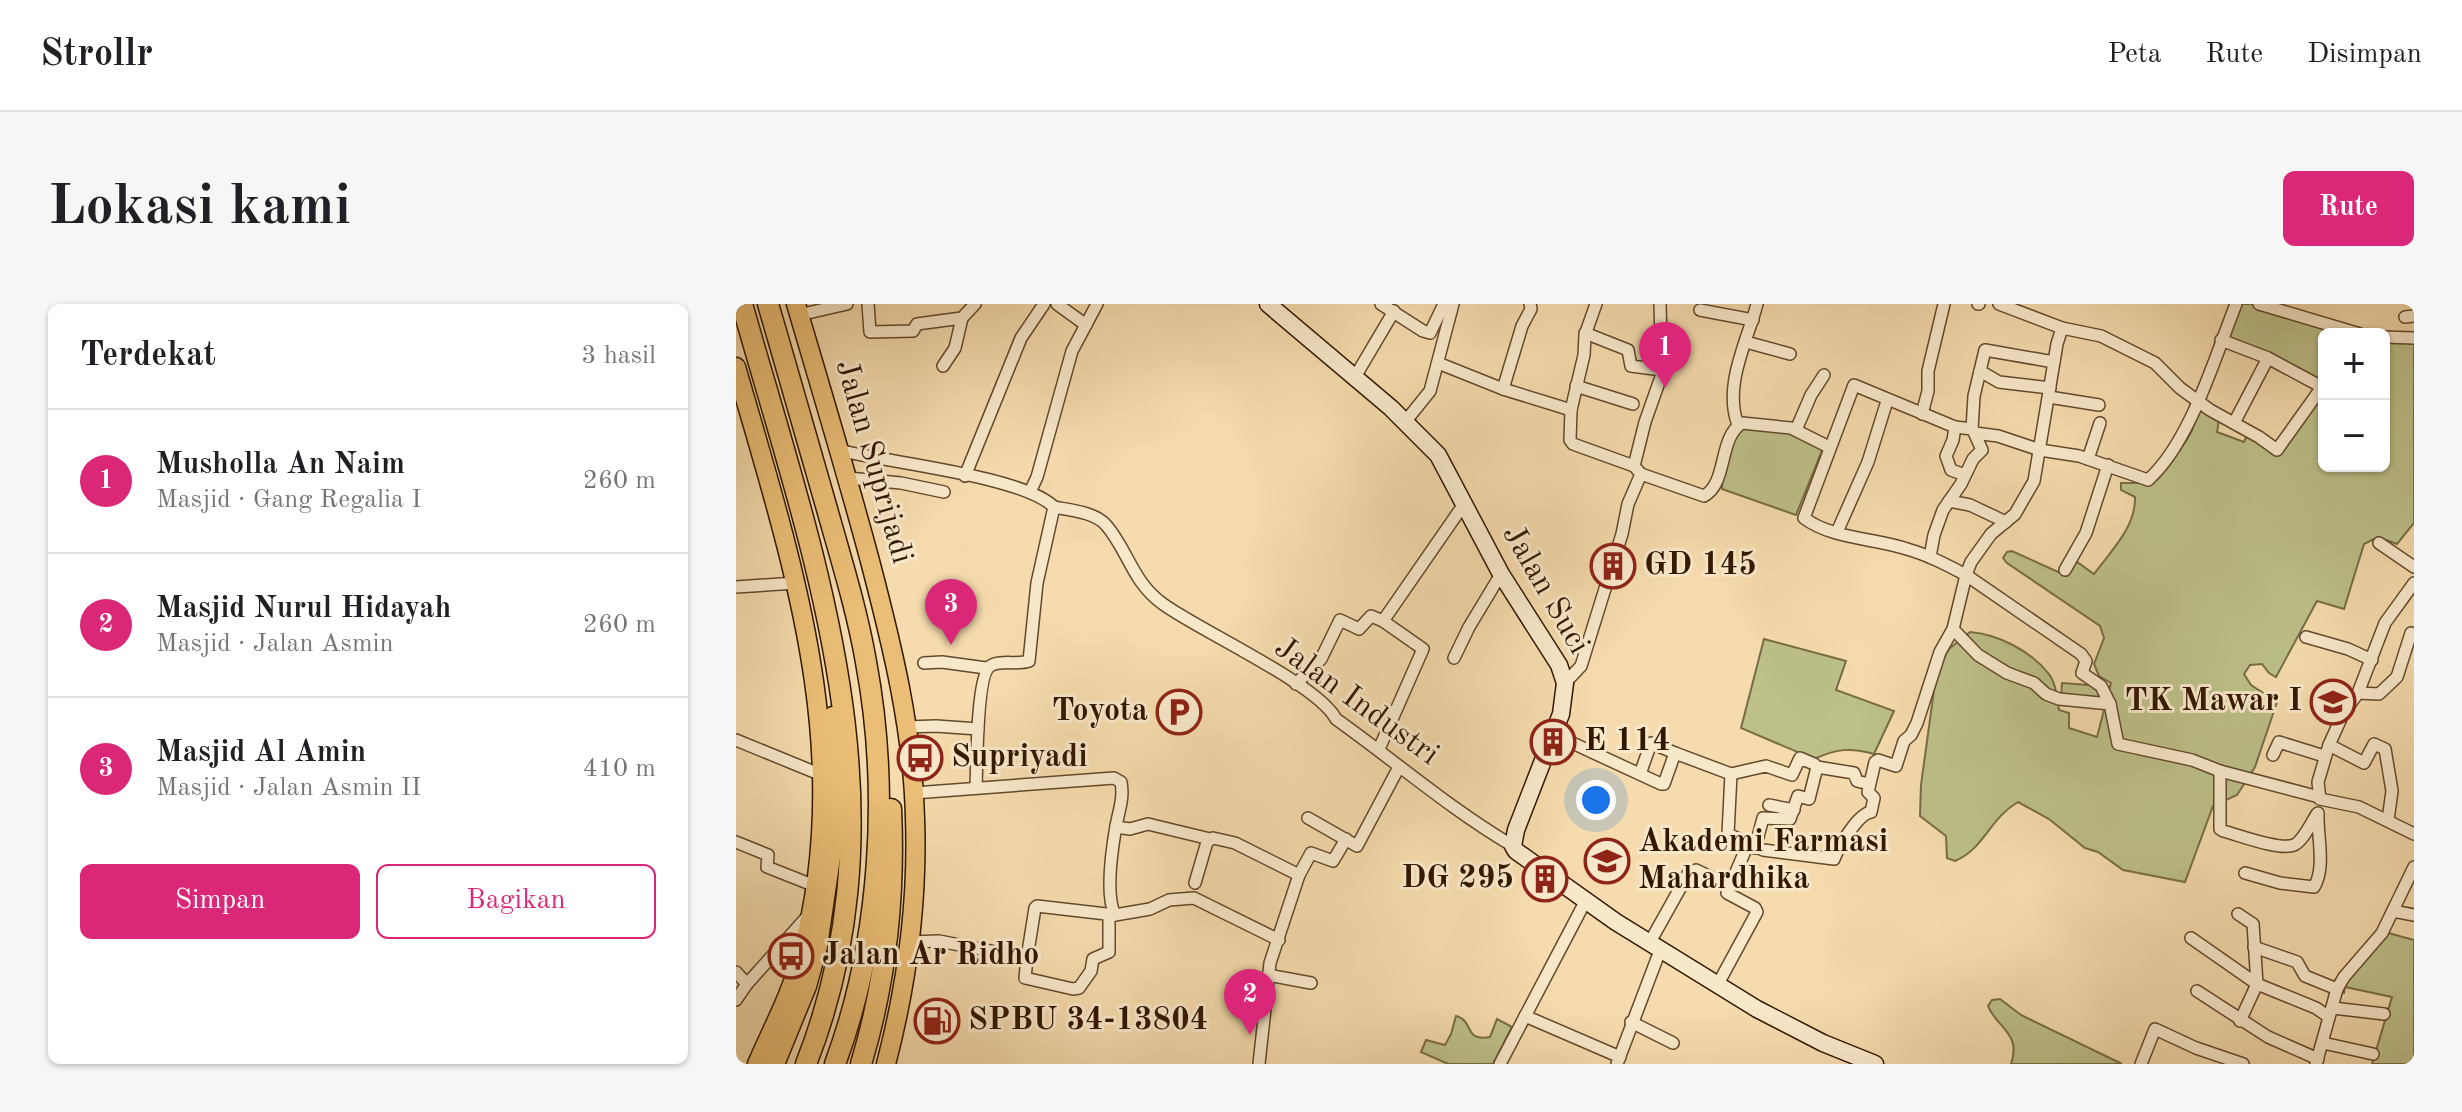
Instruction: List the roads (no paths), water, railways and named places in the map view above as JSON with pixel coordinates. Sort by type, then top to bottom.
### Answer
[{"type":"highway","points":[[742,304],[809,543],[836,659],[850,763],[851,862],[840,947],[830,995],[806,1064]]},
{"type":"highway","points":[[768,304],[854,603],[867,664],[879,790],[878,853],[871,916],[858,983],[835,1064]]},
{"type":"highway","points":[[774,1064],[806,986],[817,946],[830,857],[835,782],[833,726],[836,659]]},
{"type":"highway","points":[[861,1064],[880,991],[889,925],[892,842],[886,731],[881,704],[867,664]]},
{"type":"main road","name":"Jalan Suprijadi","points":[[798,310],[848,478],[892,650],[914,793],[916,875],[898,1014],[886,1064]]},
{"type":"main road","points":[[736,367],[796,583],[813,666],[824,776],[821,838],[811,913],[795,975],[757,1064]]},
{"type":"street","points":[[798,310],[847,304]]},
{"type":"street","points":[[868,304],[870,332],[913,331],[917,324],[968,309]]},
{"type":"street","points":[[965,476],[1021,338],[1044,304]]},
{"type":"street","points":[[1057,304],[1086,325]]},
{"type":"street","points":[[1030,492],[1037,477],[1072,351],[1097,304]]},
{"type":"street","name":"Jalan Suci","points":[[1268,304],[1355,377],[1438,455],[1501,574],[1544,637],[1559,665],[1565,683],[1561,714],[1529,794],[1513,846]]},
{"type":"street","points":[[1381,304],[1430,333],[1447,308]]},
{"type":"street","points":[[1503,389],[1522,326],[1531,309],[1530,304]]},
{"type":"street","points":[[1596,304],[1585,333],[1584,355],[1571,410],[1571,443],[1691,494],[1708,495],[1738,425]]},
{"type":"street","points":[[1565,683],[1581,666],[1622,534],[1662,370],[1660,304]]},
{"type":"street","points":[[1738,425],[1732,411],[1732,395],[1757,304]]},
{"type":"street","points":[[1922,414],[1928,391],[1926,378],[1944,304]]},
{"type":"street","points":[[1999,304],[2062,328],[2090,333],[2129,350],[2160,367],[2197,400],[2277,450],[2322,388],[2268,358],[2221,340]]},
{"type":"street","points":[[2236,304],[2176,447],[2148,480],[2088,459],[2040,450],[1998,436],[1955,427],[1854,385],[1803,515],[1805,519],[1837,532],[1930,557],[1966,575],[2081,654],[2086,661],[2082,673],[2101,686],[2110,704],[2118,744],[2192,760],[2220,771],[2359,807],[2414,834]]},
{"type":"street","points":[[2259,304],[2340,328]]},
{"type":"street","points":[[1405,422],[1426,398],[1438,363],[1447,308]]},
{"type":"street","points":[[943,366],[955,348],[968,309]]},
{"type":"street","points":[[1700,310],[1753,320]]},
{"type":"street","points":[[1355,377],[1394,311]]},
{"type":"street","points":[[1731,774],[1727,831],[1752,846],[1834,859],[1855,823],[1864,813],[1871,812],[1874,798],[1868,792],[1877,761],[1896,765],[1904,739],[1911,735],[1917,723],[1940,652],[1953,629],[1971,562],[1991,534],[2015,514],[2029,492],[2037,471],[2062,328]]},
{"type":"street","points":[[1585,333],[1628,350],[1631,366],[1662,370]]},
{"type":"street","points":[[2390,337],[2414,338]]},
{"type":"street","points":[[1746,342],[1790,354]]},
{"type":"street","points":[[1930,557],[1938,523],[1973,459],[1982,450],[1974,431],[1974,396],[1985,350],[2054,362]]},
{"type":"street","points":[[2234,423],[2268,358]]},
{"type":"street","points":[[1438,363],[1503,389],[1571,410]]},
{"type":"street","points":[[1980,371],[1999,382],[2099,405]]},
{"type":"street","points":[[1796,430],[1811,395],[1824,375]]},
{"type":"street","points":[[1576,386],[1633,404]]},
{"type":"street","points":[[1837,532],[1868,462],[1887,401]]},
{"type":"street","points":[[1738,425],[1758,423],[1796,430],[1829,447]]},
{"type":"street","points":[[2088,459],[2100,423]]},
{"type":"street","points":[[1955,427],[1946,456],[1951,470],[1965,475]]},
{"type":"street","name":"Jalan Industri","points":[[839,450],[1030,492],[1054,507],[1105,523],[1144,586],[1165,606],[1331,708],[1336,719],[1399,767],[1513,846]]},
{"type":"street","points":[[2065,570],[2086,533],[2108,465]]},
{"type":"street","points":[[848,478],[901,483],[944,492]]},
{"type":"street","points":[[1949,501],[1970,505],[2006,522]]},
{"type":"street","points":[[1383,621],[1464,504]]},
{"type":"street","points":[[924,663],[942,662],[986,668],[993,664],[1029,661],[1037,583],[1054,507]]},
{"type":"street","points":[[2379,543],[2414,567]]},
{"type":"street","points":[[1454,658],[1501,574]]},
{"type":"street","points":[[736,587],[796,583]]},
{"type":"street","points":[[2245,873],[2280,883],[2314,887],[2318,882],[2318,782],[2327,750],[2343,714],[2358,693],[2385,623],[2414,583]]},
{"type":"street","points":[[1296,684],[1321,659],[1340,620],[1359,629],[1371,616],[1423,649],[1379,749]]},
{"type":"street","points":[[1953,629],[1978,655],[2007,673],[2034,683],[2046,694],[2075,701],[2110,704]]},
{"type":"street","points":[[2358,693],[2379,694],[2394,681],[2411,633]]},
{"type":"street","points":[[2306,637],[2348,649],[2372,660]]},
{"type":"street","points":[[976,787],[978,729],[986,668]]},
{"type":"street","points":[[906,727],[978,729]]},
{"type":"street","points":[[1553,734],[1663,784],[1675,753]]},
{"type":"street","points":[[736,740],[824,776]]},
{"type":"street","points":[[2273,755],[2279,742],[2327,750],[2364,763],[2374,744],[2385,749],[2392,791],[2388,820]]},
{"type":"street","points":[[1640,774],[1651,743],[1731,774],[1766,766],[1792,775],[1800,758],[1817,767],[1854,773],[1857,781],[1869,784]]},
{"type":"street","points":[[1308,818],[1358,845],[1399,767]]},
{"type":"street","points":[[1718,984],[1757,912],[1755,908],[1727,895],[1729,886],[1752,846],[1763,818],[1790,819],[1798,796],[1809,799],[1817,767]]},
{"type":"street","points":[[2220,771],[2220,829],[2223,831],[2290,846],[2299,841],[2317,814]]},
{"type":"street","points":[[914,793],[1114,778],[1121,782],[1123,794],[1110,883],[1112,916],[1109,952],[1093,959],[1091,971],[1079,988],[1025,978],[1037,906],[1112,916],[1150,909],[1169,900],[1194,898],[1279,940]]},
{"type":"street","points":[[1769,805],[1794,810]]},
{"type":"street","points":[[1116,827],[1130,829],[1148,824],[1235,843],[1299,875]]},
{"type":"street","points":[[1195,883],[1203,852],[1210,839]]},
{"type":"street","points":[[1259,1064],[1268,975],[1299,875],[1307,856],[1314,852],[1333,861],[1346,839]]},
{"type":"street","points":[[736,842],[768,855],[767,867],[815,886]]},
{"type":"street","points":[[1513,846],[1529,863],[1585,902],[1757,1009],[1875,1064]]},
{"type":"street","points":[[2197,991],[2240,1021],[2317,1062],[2337,989],[2382,933],[2414,867]]},
{"type":"street","points":[[1525,1016],[1619,1061],[1656,945],[1688,874],[1696,870],[1729,886]]},
{"type":"street","points":[[1500,1064],[1585,902]]},
{"type":"street","points":[[2393,911],[2414,915]]},
{"type":"street","points":[[736,1000],[811,913]]},
{"type":"street","points":[[2238,914],[2253,924],[2257,984],[2240,1021]]},
{"type":"street","points":[[2191,938],[2257,984],[2316,1008],[2331,1012],[2384,1014]]},
{"type":"street","points":[[909,942],[939,941],[1027,958]]},
{"type":"street","points":[[2254,947],[2297,962],[2305,976],[2337,989]]},
{"type":"street","points":[[736,972],[747,984]]},
{"type":"street","points":[[1268,975],[1311,983]]},
{"type":"street","points":[[1631,1022],[1673,1043]]},
{"type":"street","points":[[2141,1064],[2155,1029],[2196,1048],[2243,1064]]},
{"type":"street","points":[[2323,1043],[2373,1054]]},
{"type":"place","name":"Musholla An Naim","points":[[1665,388]]},
{"type":"place","name":"GD 145","points":[[1613,566]]},
{"type":"place","name":"Masjid Al Amin","points":[[951,645]]},
{"type":"place","name":"TK Mawar I","points":[[2333,702]]},
{"type":"place","name":"Toyota","points":[[1179,712]]},
{"type":"place","name":"E 114","points":[[1553,742]]},
{"type":"place","name":"Supriyadi","points":[[920,758]]},
{"type":"place","name":"Akademi Farmasi Mahardhika","points":[[1607,861]]},
{"type":"place","name":"DG 295","points":[[1545,879]]},
{"type":"place","name":"Jalan Ar Ridho","points":[[791,956]]},
{"type":"place","name":"SPBU 34-13804","points":[[937,1021]]},
{"type":"place","name":"Masjid Nurul Hidayah","points":[[1250,1035]]}]
